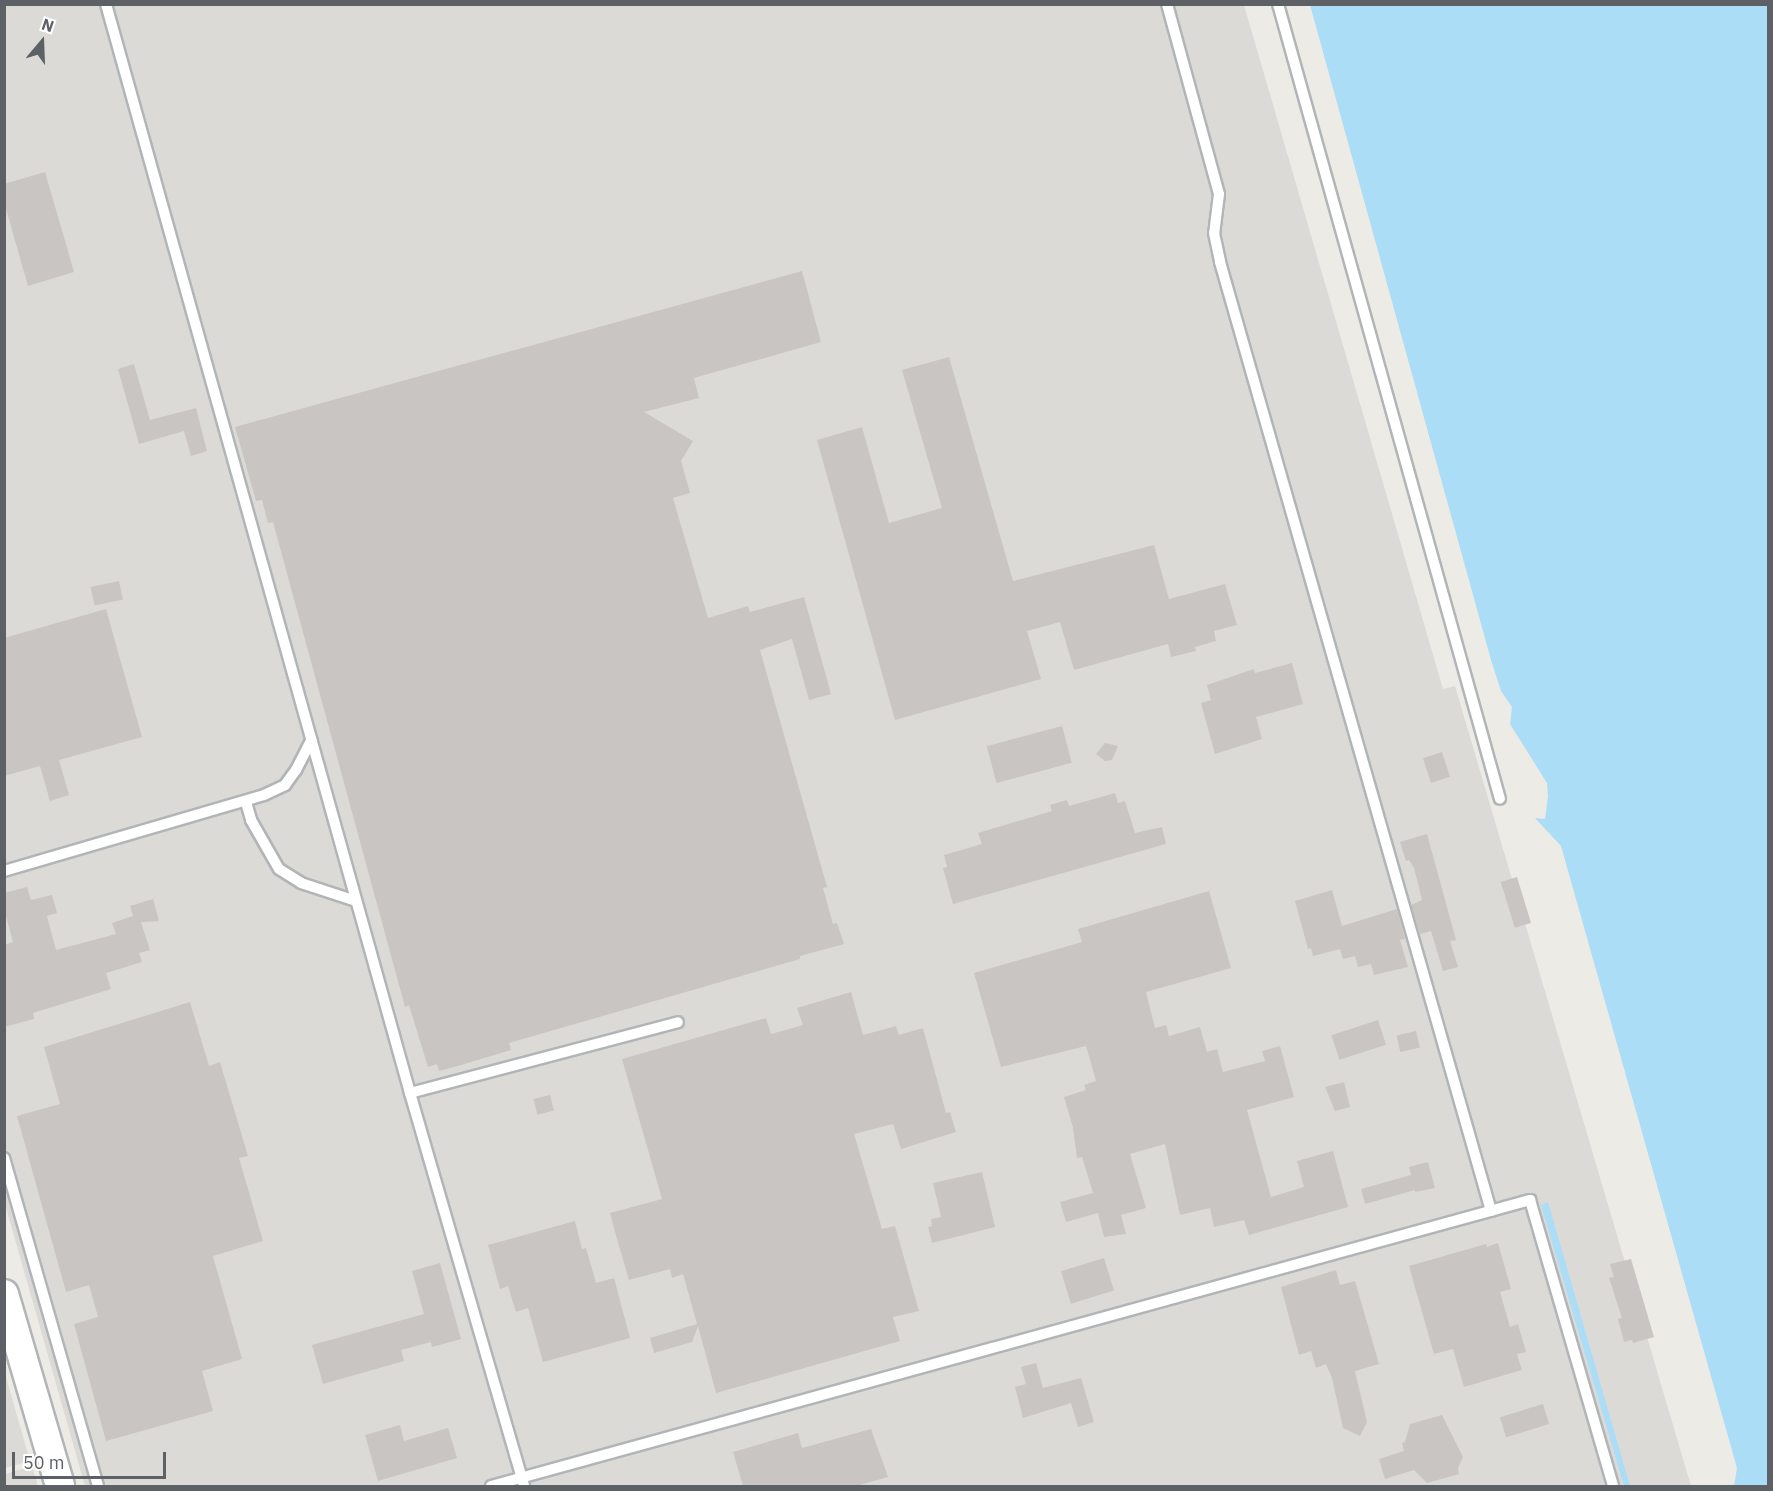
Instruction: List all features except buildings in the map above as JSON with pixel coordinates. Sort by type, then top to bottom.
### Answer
[{"type":"street","points":[[7,1309],[60,1486]]},
{"type":"lane","points":[[106,4],[356,902],[522,1482]]},
{"type":"lane","points":[[1167,4],[1219,194],[1214,233],[1220,262],[1491,1211]]},
{"type":"lane","points":[[1278,4],[1500,800]]},
{"type":"lane","points":[[4,871],[246,802],[285,786],[311,740]]},
{"type":"lane","points":[[246,802],[251,820],[279,869],[301,883],[356,902]]},
{"type":"lane","points":[[410,1093],[678,1022]]},
{"type":"lane","points":[[4,1158],[98,1486]]},
{"type":"lane","points":[[491,1486],[522,1482],[1530,1200],[1613,1486]]},
{"type":"shaded area","points":[[4,5],[1244,5],[1443,689],[1455,686],[1691,1486],[85,1486],[5,1204]]},
{"type":"shaded area","points":[[4,1370],[30,1461],[5,1468],[4,1468]]},
{"type":"shaded area","points":[[32,1466],[38,1486],[5,1486],[5,1474]]},
{"type":"water","points":[[1310,5],[1768,5],[1768,1486],[1734,1486],[1737,1468],[1561,846],[1535,818],[1545,819],[1547,783],[1510,724],[1512,707],[1501,691],[1491,660]]},
{"type":"water","points":[[1548,1202],[1630,1486],[1624,1486],[1541,1205]]}]
